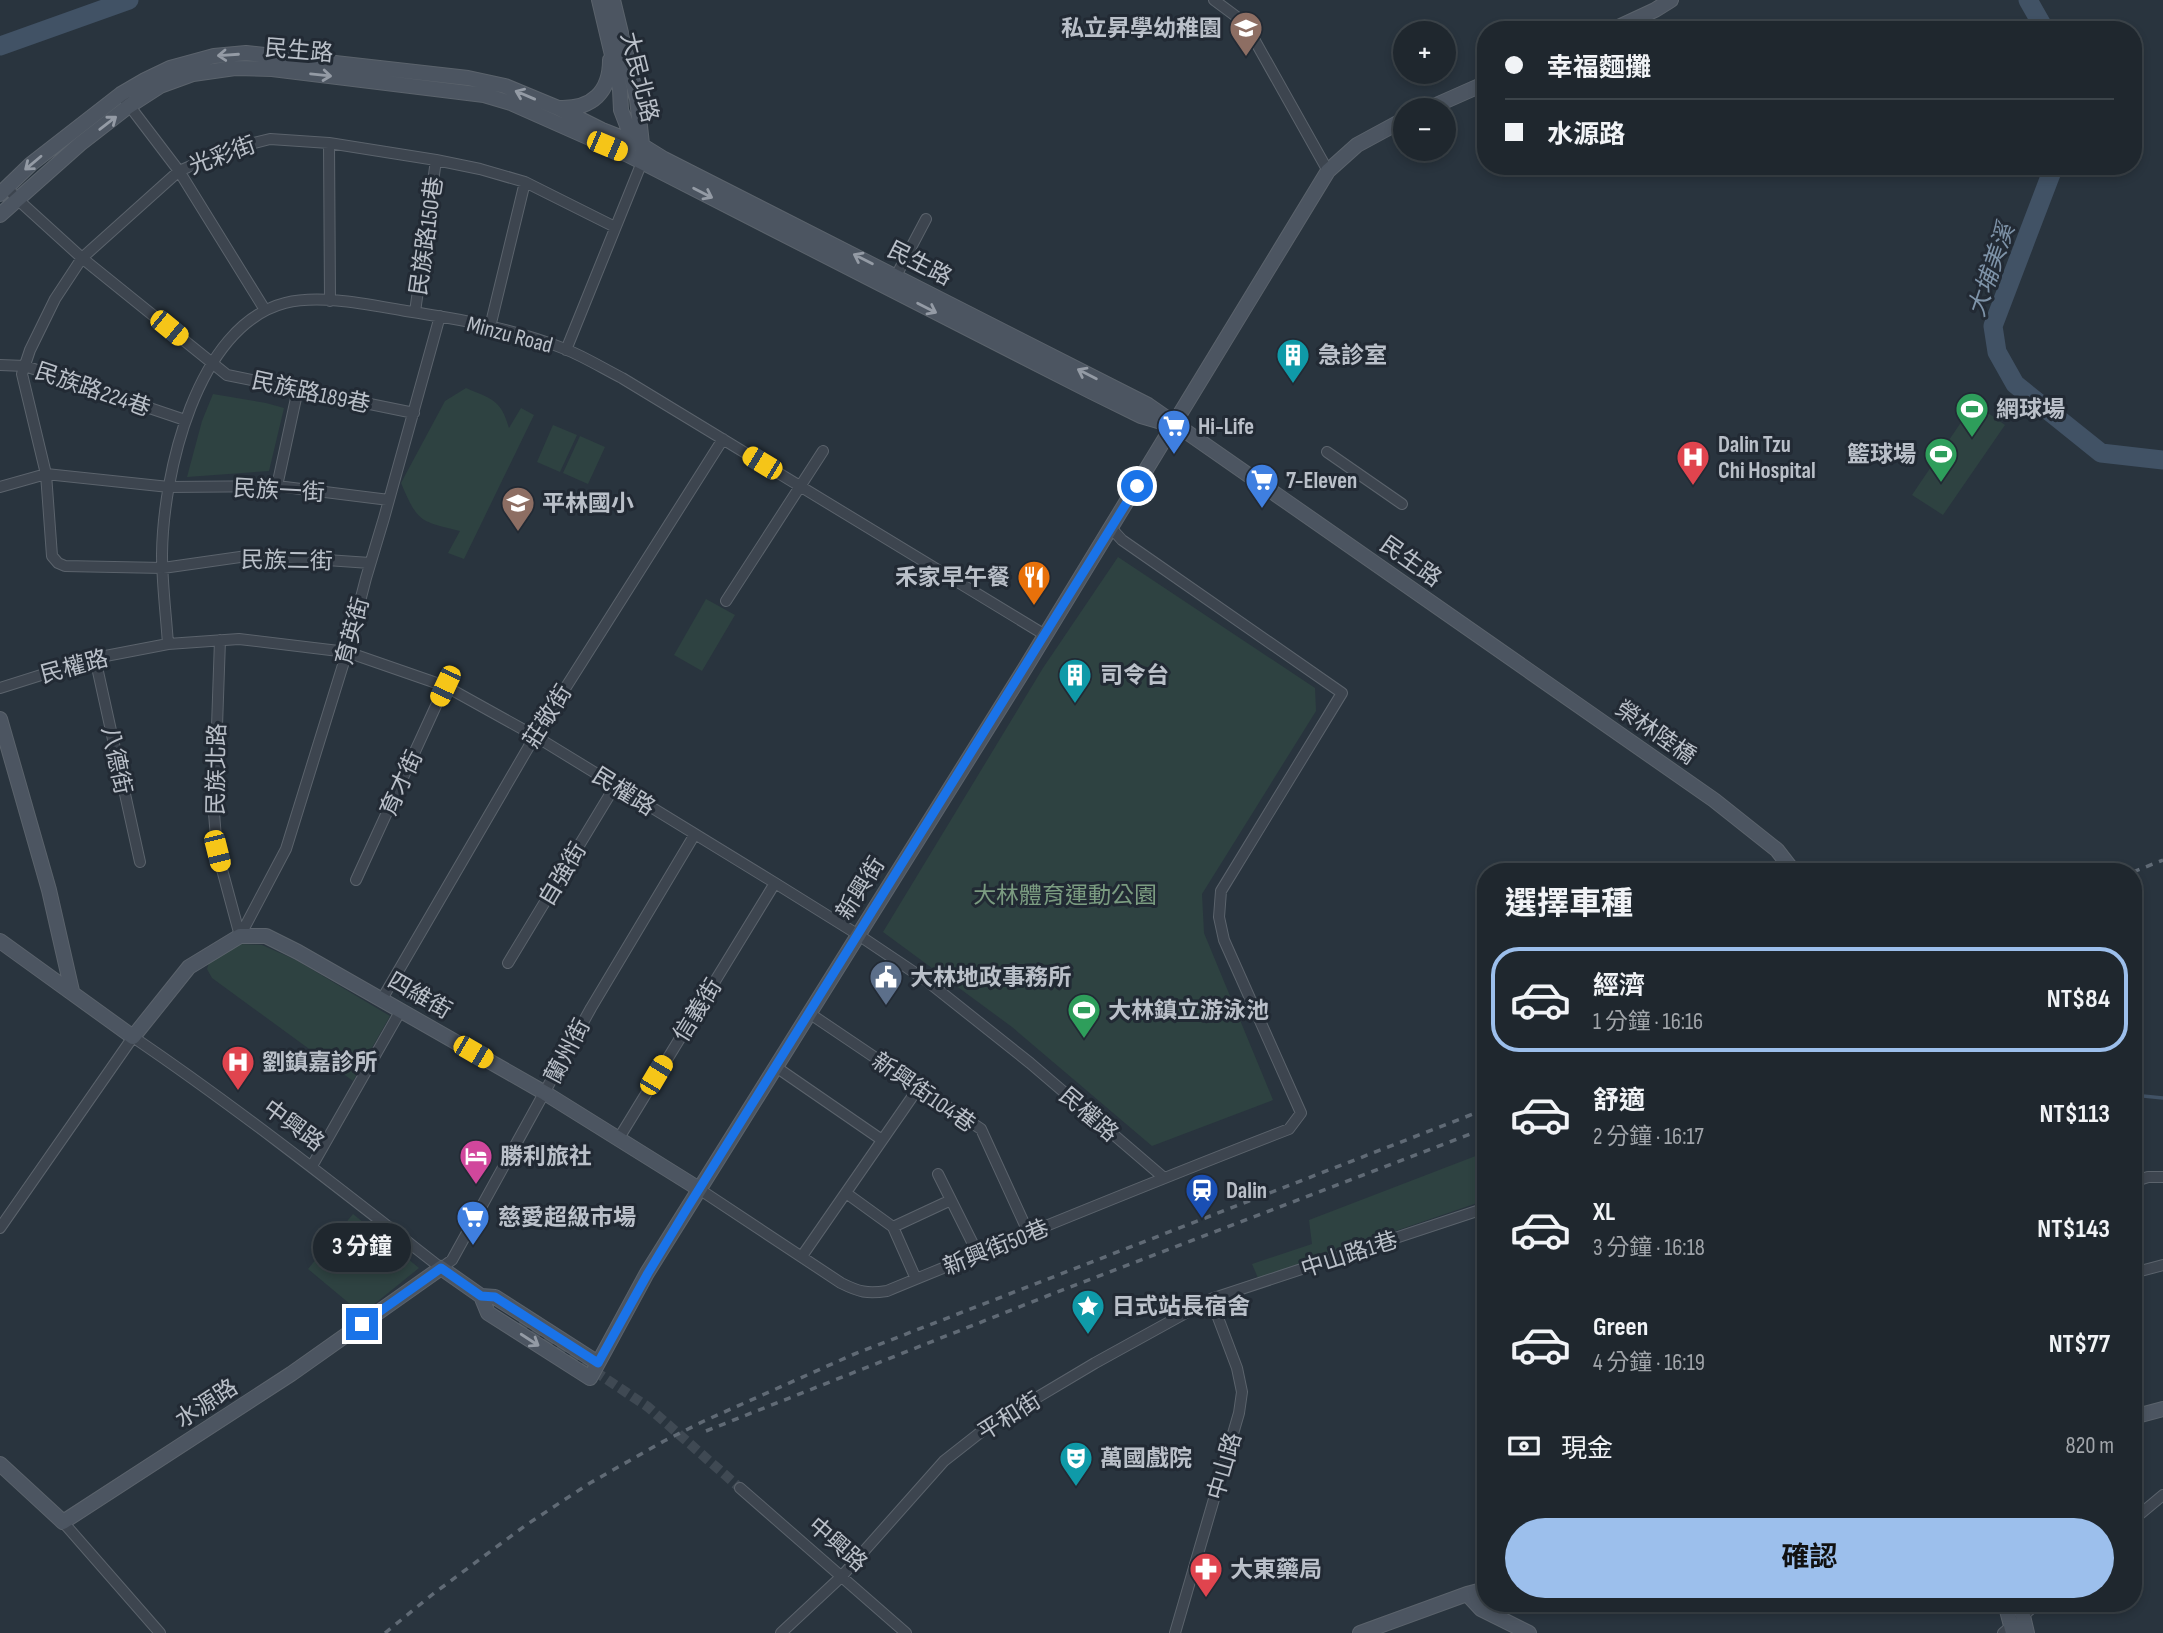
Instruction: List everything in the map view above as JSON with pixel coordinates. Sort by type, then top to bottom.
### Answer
[{"type":"main road","name":"大民北路","points":[[599,0],[620,89],[621,110],[635,147]]},
{"type":"main road","name":"大民北路","points":[[613,0],[636,99],[635,147]]},
{"type":"main road","points":[[1631,21],[1671,0]]},
{"type":"main road","points":[[558,108],[573,109],[586,104],[603,91],[610,69],[611,51]]},
{"type":"main road","points":[[125,100],[170,68],[214,56],[246,53],[468,78],[505,86],[558,108],[635,147]]},
{"type":"main road","name":"民生路","points":[[0,215],[8,193],[79,144],[125,100],[193,74],[235,68],[272,69],[484,95],[635,147],[674,164],[1148,405],[1483,640]]},
{"type":"main road","points":[[1452,98],[1477,87]]},
{"type":"main road","name":"新興街","points":[[485,1298],[488,1313],[590,1378],[648,1273],[699,1189],[1045,635],[1328,171],[1357,145],[1393,126]]},
{"type":"main road","name":"民生路","points":[[635,147],[642,162],[1092,392],[1141,416],[1174,425]]},
{"type":"main road","name":"榮林陸橋","points":[[1483,640],[1714,800],[1777,850],[1787,863]]},
{"type":"main road","points":[[0,719],[49,890],[72,991]]},
{"type":"main road","points":[[133,1037],[189,967],[240,936]]},
{"type":"main road","name":"四維街","points":[[240,936],[266,936],[298,952],[545,1093],[699,1189]]},
{"type":"main road","name":"中興路","points":[[0,941],[133,1037]]},
{"type":"main road","name":"中興路","points":[[441,1268],[485,1298]]},
{"type":"main road","name":"水源路","points":[[63,1522],[291,1374],[441,1268]]},
{"type":"main road","points":[[485,1298],[495,1297],[598,1363]]},
{"type":"main road","points":[[2142,1415],[2162,1412]]},
{"type":"main road","points":[[0,1464],[63,1522]]},
{"type":"main road","points":[[1360,1633],[1477,1591]]},
{"type":"main road","points":[[1467,1594],[1477,1606]]},
{"type":"main road","points":[[1485,1612],[1529,1633]]},
{"type":"main road","points":[[2006,1612],[2009,1631]]},
{"type":"main road","points":[[2022,1612],[2027,1633]]},
{"type":"street","points":[[1214,0],[1245,23],[1328,171]]},
{"type":"street","points":[[125,100],[178,171],[265,310]]},
{"type":"street","name":"光彩街","points":[[46,474],[22,374],[30,350],[55,299],[82,258],[178,171],[230,149],[270,139],[329,143],[436,160],[525,182],[615,227]]},
{"type":"street","points":[[329,143],[330,301]]},
{"type":"street","name":"民族路150巷","points":[[415,312],[436,160]]},
{"type":"street","points":[[566,350],[642,162]]},
{"type":"street","points":[[490,327],[525,182]]},
{"type":"street","name":"民族路189巷","points":[[8,193],[82,258],[227,375],[414,413]]},
{"type":"street","points":[[896,276],[926,219]]},
{"type":"street","name":"Minzu Road","points":[[168,644],[163,568],[164,519],[185,420],[212,362],[233,333],[265,310],[304,299],[440,316],[490,327],[566,350],[622,378],[1045,635]]},
{"type":"street","name":"育英街","points":[[240,936],[286,849],[347,652],[440,316]]},
{"type":"street","name":"民族路224巷","points":[[0,365],[25,366],[185,420]]},
{"type":"street","points":[[277,486],[298,389]]},
{"type":"street","name":"莊敬街","points":[[382,999],[535,736],[723,439]]},
{"type":"street","points":[[726,601],[822,451]]},
{"type":"street","points":[[1327,452],[1402,504]]},
{"type":"street","points":[[0,487],[46,474]]},
{"type":"street","name":"民族一街","points":[[46,474],[169,486],[277,486],[389,500]]},
{"type":"street","name":"民族二街","points":[[46,474],[52,556],[58,564],[65,566],[163,568],[254,555],[370,563]]},
{"type":"street","name":"新興街50巷","points":[[699,1189],[857,1292],[872,1293],[887,1291],[1163,1177],[1289,1129],[1301,1114],[1224,940],[1219,916],[1220,904],[1222,891],[1342,693],[1122,540],[1111,528]]},
{"type":"street","name":"民權路","points":[[0,688],[95,658],[168,644],[239,639],[347,652],[445,686],[535,736],[858,934],[927,981],[1030,1063],[1163,1177]]},
{"type":"street","name":"民族北路","points":[[220,640],[214,813],[217,851],[240,936]]},
{"type":"street","name":"八德街","points":[[95,658],[140,862]]},
{"type":"street","name":"育才街","points":[[356,880],[445,686]]},
{"type":"street","name":"自強街","points":[[508,962],[615,786]]},
{"type":"street","name":"蘭州街","points":[[441,1268],[452,1259],[590,1008],[695,834]]},
{"type":"street","name":"信義街","points":[[619,1138],[775,883]]},
{"type":"street","points":[[312,1166],[401,1010]]},
{"type":"street","name":"新興街104巷","points":[[809,1013],[981,1129],[1028,1234]]},
{"type":"street","points":[[0,1228],[133,1037]]},
{"type":"street","name":"中興路","points":[[133,1037],[312,1166],[441,1268]]},
{"type":"street","points":[[775,1067],[882,1140]]},
{"type":"street","points":[[802,1256],[919,1087]]},
{"type":"street","points":[[938,1174],[978,1254]]},
{"type":"street","points":[[2142,1179],[2163,1177]]},
{"type":"street","points":[[846,1193],[893,1227],[916,1279]]},
{"type":"street","points":[[893,1227],[951,1200]]},
{"type":"street","name":"中山路1巷","points":[[1211,1299],[1477,1211]]},
{"type":"street","points":[[2142,1271],[2163,1265]]},
{"type":"street","name":"平和街","points":[[781,1633],[841,1577],[944,1461],[986,1429],[1095,1363],[1211,1299]]},
{"type":"street","name":"中山路","points":[[1175,1633],[1239,1413],[1242,1392],[1237,1368],[1211,1299]]},
{"type":"street","name":"中興路","points":[[740,1488],[906,1633]]},
{"type":"street","points":[[2142,1512],[2163,1495]]},
{"type":"street","points":[[63,1522],[160,1633]]},
{"type":"street","points":[[2009,1631],[2019,1612]]},
{"type":"green space","points":[[466,388],[494,401],[506,418],[509,428],[521,408],[534,415],[464,559],[448,553],[460,531],[422,518],[412,506],[401,483],[445,401]]},
{"type":"green space","points":[[213,394],[284,408],[269,471],[187,477],[202,421]]},
{"type":"green space","points":[[1974,403],[2005,425],[1943,515],[1912,495]]},
{"type":"green space","points":[[553,425],[577,435],[560,472],[537,462]]},
{"type":"green space","points":[[580,436],[605,447],[588,484],[563,473]]},
{"type":"green space","name":"大林體育運動公園","points":[[1118,557],[1315,688],[1316,711],[1202,894],[1204,933],[1273,1100],[1152,1146],[1012,1027],[883,932],[1043,668]]},
{"type":"green space","points":[[706,599],[735,615],[702,671],[674,655]]},
{"type":"green space","points":[[241,944],[262,945],[296,960],[390,1016],[353,1081],[212,978],[207,969],[210,960]]},
{"type":"green space","points":[[1477,1155],[1477,1203],[1258,1278],[1252,1264],[1312,1244],[1309,1220]]},
{"type":"green space","points":[[353,1214],[419,1268],[362,1314],[308,1269]]},
{"type":"waterway","points":[[0,46],[129,0]]},
{"type":"waterway","name":"大埔美溪","points":[[2028,0],[2040,21]]},
{"type":"waterway","name":"大埔美溪","points":[[2051,175],[1993,326],[1997,352],[2015,384],[2101,453],[2163,460]]},
{"type":"waterway","points":[[2142,1096],[2163,1098]]},
{"type":"tunnel","points":[[520,1321],[648,1407],[740,1488]]},
{"type":"railway","points":[[2142,868],[2163,860]]},
{"type":"railway","points":[[385,1633],[526,1525],[590,1483],[704,1421],[852,1355],[1477,1112]]},
{"type":"railway","points":[[706,1431],[1047,1296],[1477,1131]]},
{"type":"place","name":"私立昇學幼稚園","points":[[1246,58]]},
{"type":"place","name":"急診室","points":[[1293,385]]},
{"type":"place","name":"網球場","points":[[1972,439]]},
{"type":"place","name":"Hi-Life","points":[[1174,456]]},
{"type":"place","name":"籃球場","points":[[1941,484]]},
{"type":"place","name":"Dalin Tzu Chi Hospital","points":[[1693,487]]},
{"type":"place","name":"7-Eleven","points":[[1262,510]]},
{"type":"place","name":"平林國小","points":[[518,533]]},
{"type":"place","name":"禾家早午餐","points":[[1034,607]]},
{"type":"place","name":"司令台","points":[[1075,705]]},
{"type":"place","name":"大林地政事務所","points":[[886,1007]]},
{"type":"place","name":"大林鎮立游泳池","points":[[1084,1040]]},
{"type":"place","name":"劉鎮嘉診所","points":[[238,1092]]},
{"type":"place","name":"勝利旅社","points":[[476,1186]]},
{"type":"place","name":"Dalin","points":[[1202,1220]]},
{"type":"place","name":"慈愛超級市場","points":[[473,1247]]},
{"type":"place","name":"日式站長宿舍","points":[[1088,1336]]},
{"type":"place","name":"萬國戲院","points":[[1076,1488]]},
{"type":"place","name":"大東藥局","points":[[1206,1599]]},
{"type":"route","points":[[362,1324],[441,1268],[481,1296],[495,1297],[598,1363],[686,1210],[1137,486]]}]
